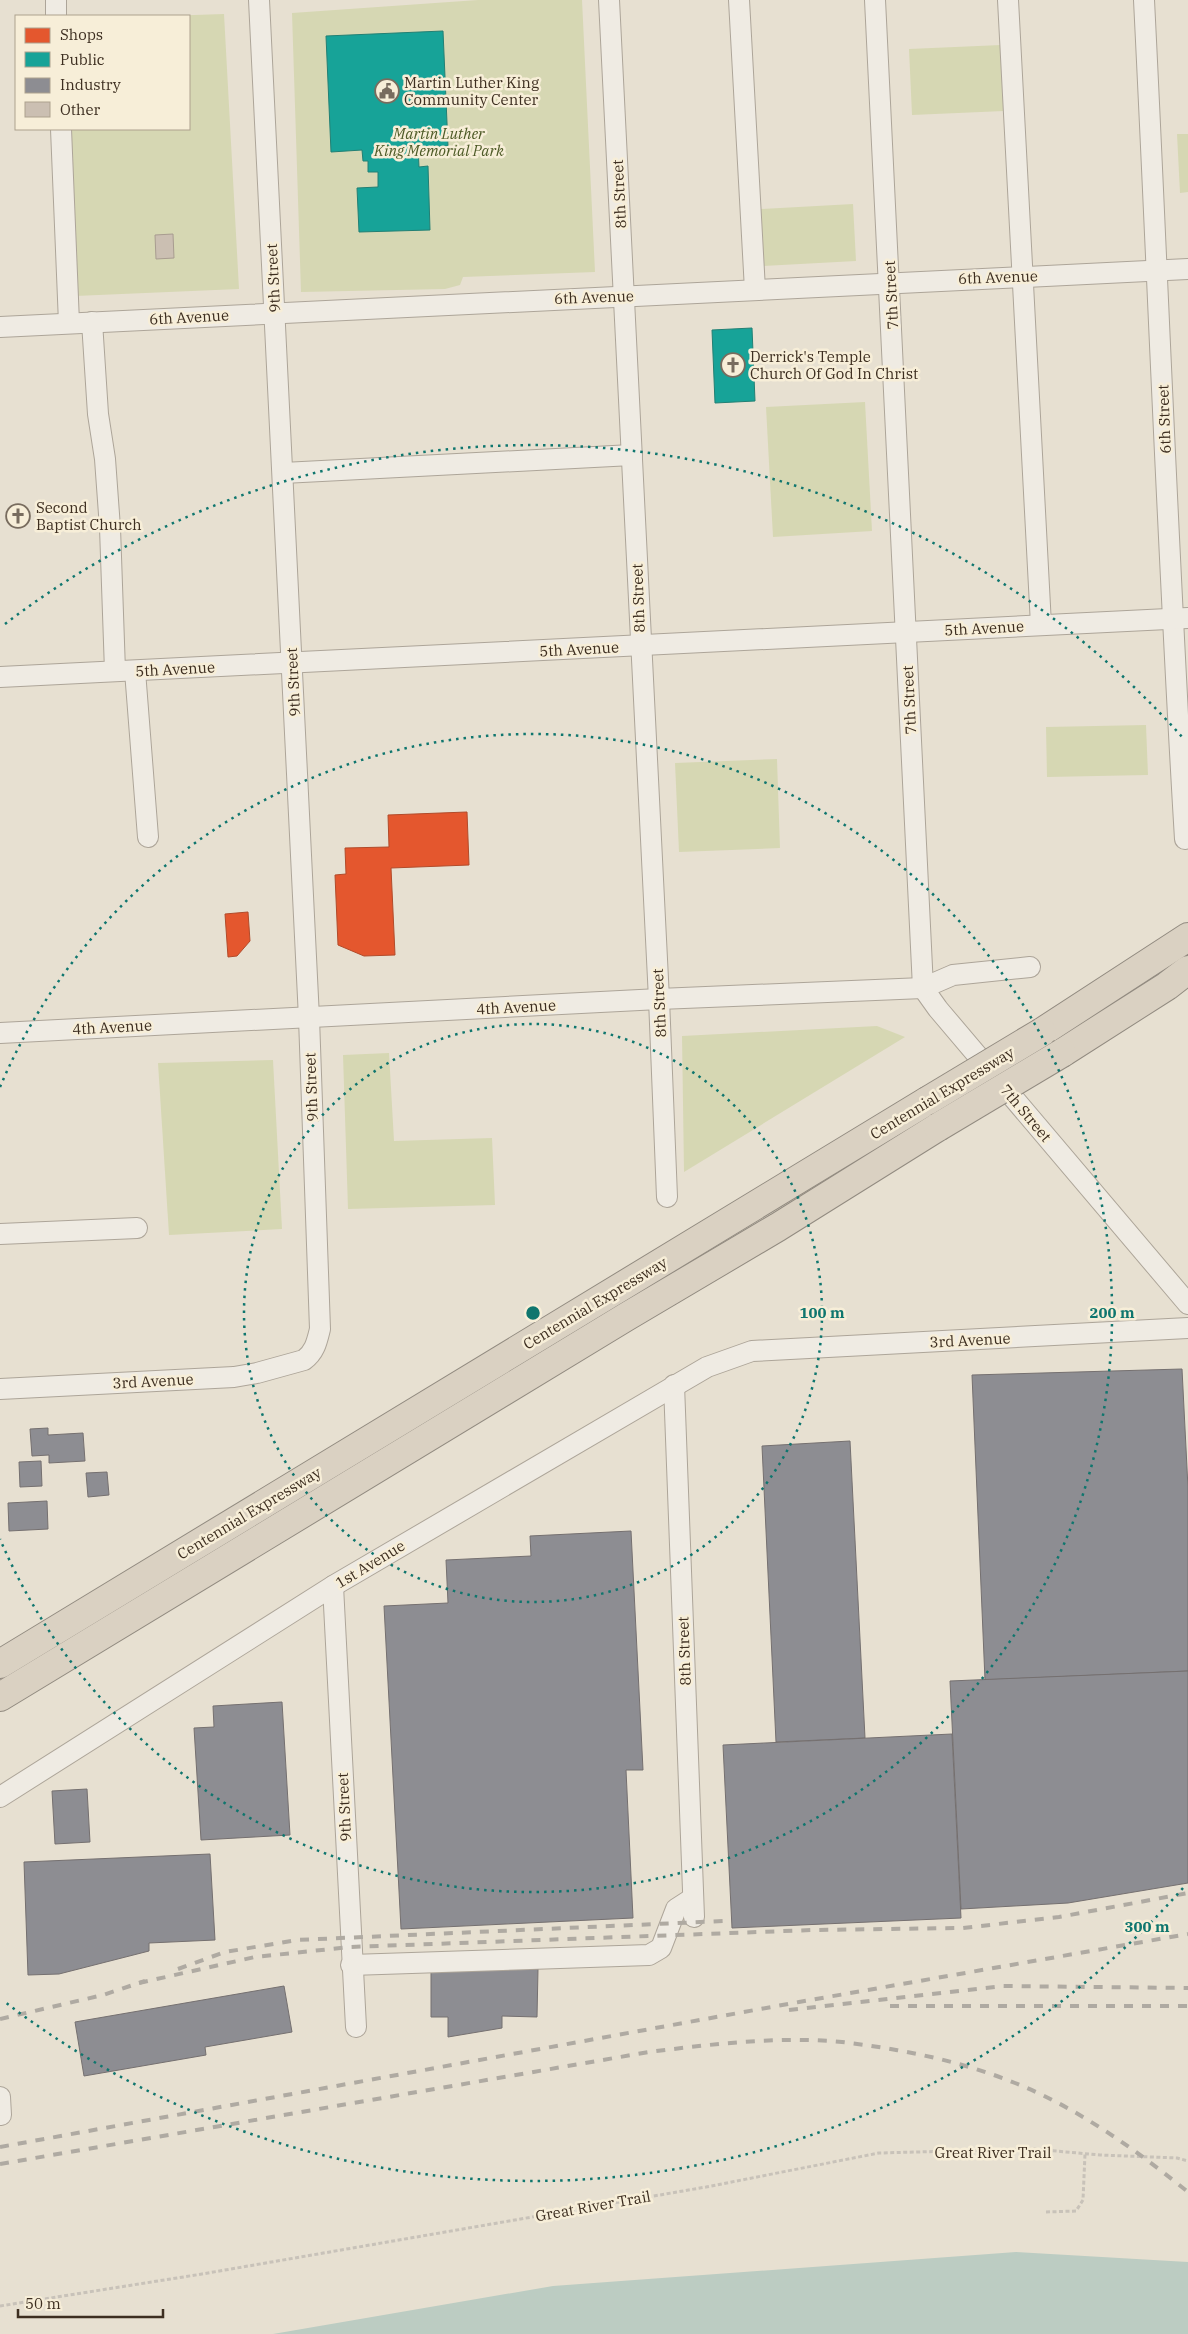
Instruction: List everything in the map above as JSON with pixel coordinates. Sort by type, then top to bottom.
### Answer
[{"type":"highway","name":"Centennial Expressway","points":[[0,1664],[1042,1032],[1188,937]]},
{"type":"highway","name":"Centennial Expressway","points":[[0,1697],[609,1327],[778,1227],[986,1096],[1062,1053],[1167,986],[1188,970]]},
{"type":"street","points":[[56,0],[56,15]]},
{"type":"street","name":"9th Street","points":[[259,0],[309,1018],[320,1329],[316,1344],[310,1355],[304,1360]]},
{"type":"street","name":"8th Street","points":[[609,0],[659,999],[667,1197]]},
{"type":"street","points":[[739,0],[755,290]]},
{"type":"street","name":"7th Street","points":[[875,0],[923,988],[938,1009],[1188,1304]]},
{"type":"street","points":[[1008,0],[1041,625]]},
{"type":"street","name":"6th Street","points":[[1144,0],[1158,270],[1180,618],[1185,839]]},
{"type":"street","points":[[61,130],[69,323]]},
{"type":"street","name":"6th Avenue","points":[[0,327],[890,282],[1188,269]]},
{"type":"street","points":[[92,322],[98,414],[105,459],[110,528],[114,672]]},
{"type":"street","points":[[282,473],[632,455]]},
{"type":"street","name":"5th Avenue","points":[[0,677],[1180,618]]},
{"type":"street","points":[[135,671],[148,837]]},
{"type":"street","name":"4th Avenue","points":[[0,1033],[659,999],[923,988],[953,975],[1030,967]]},
{"type":"street","points":[[0,1234],[137,1228]]},
{"type":"street","name":"3rd Avenue","points":[[752,1352],[1188,1328]]},
{"type":"street","name":"1st Avenue","points":[[0,1797],[333,1586],[674,1385],[707,1367],[752,1352]]},
{"type":"street","name":"3rd Avenue","points":[[0,1388],[234,1377],[257,1373],[304,1360]]},
{"type":"street","name":"8th Street","points":[[351,1965],[649,1955],[662,1948],[676,1909],[694,1908],[674,1385]]},
{"type":"street","name":"9th Street","points":[[333,1586],[351,1965],[356,2027]]},
{"type":"path","name":"Great River Trail","points":[[0,2306],[211,2272],[706,2187],[879,2153],[1033,2149],[1085,2154],[1177,2158],[1188,2161]]},
{"type":"path","points":[[1046,2212],[1076,2211],[1083,2200],[1085,2154]]},
{"type":"green space","name":"Martin Luther King Memorial Park","points":[[478,0],[582,0],[595,272],[463,277],[460,285],[445,289],[301,292],[292,13]]},
{"type":"green space","points":[[224,14],[239,289],[75,296],[68,130],[190,130],[190,15]]},
{"type":"green space","points":[[1001,45],[1004,111],[912,115],[909,49]]},
{"type":"green space","points":[[1177,134],[1188,134],[1188,192],[1180,193]]},
{"type":"green space","points":[[853,204],[856,261],[763,266],[761,209]]},
{"type":"green space","points":[[865,402],[872,531],[773,537],[766,407]]},
{"type":"green space","points":[[1146,725],[1148,775],[1047,777],[1046,727]]},
{"type":"green space","points":[[777,759],[780,848],[679,852],[675,763]]},
{"type":"green space","points":[[877,1026],[905,1037],[684,1172],[682,1036]]},
{"type":"green space","points":[[389,1053],[394,1141],[492,1138],[495,1205],[348,1209],[343,1055]]},
{"type":"green space","points":[[273,1060],[282,1229],[169,1235],[158,1063]]},
{"type":"shaded area","points":[[1016,2252],[1188,2262],[1188,2334],[273,2334],[553,2286]]},
{"type":"building: Shops","points":[[467,812],[469,865],[391,868],[395,955],[364,956],[338,945],[335,875],[346,874],[345,848],[389,847],[388,815]]},
{"type":"building: Shops","points":[[248,912],[250,941],[237,956],[228,957],[225,914]]},
{"type":"building: Public","name":"Martin Luther King Community Center","points":[[443,31],[448,146],[418,147],[419,167],[428,166],[430,230],[359,232],[357,188],[378,187],[378,172],[368,172],[368,161],[363,161],[362,150],[331,152],[326,36]]},
{"type":"building: Public","name":"Derrick's Temple Church Of God In Christ","points":[[752,328],[755,401],[715,403],[712,330]]},
{"type":"building: Industry","points":[[1182,1369],[1188,1488],[1188,1671],[985,1680],[972,1375]]},
{"type":"building: Industry","points":[[48,1428],[48,1435],[83,1433],[85,1461],[49,1463],[49,1455],[32,1456],[30,1429]]},
{"type":"building: Industry","points":[[850,1441],[865,1738],[776,1742],[762,1446]]},
{"type":"building: Industry","points":[[41,1461],[42,1486],[20,1487],[19,1462]]},
{"type":"building: Industry","points":[[107,1472],[109,1495],[88,1497],[86,1473]]},
{"type":"building: Industry","points":[[47,1501],[48,1529],[9,1531],[8,1503]]},
{"type":"building: Industry","points":[[631,1531],[643,1770],[626,1770],[633,1918],[401,1929],[384,1606],[448,1603],[446,1560],[531,1556],[530,1536]]},
{"type":"building: Industry","points":[[1188,1671],[1188,1883],[1068,1903],[961,1909],[950,1681]]},
{"type":"building: Industry","points":[[282,1702],[290,1835],[201,1840],[194,1728],[214,1727],[213,1706]]},
{"type":"building: Industry","points":[[952,1734],[961,1918],[732,1928],[723,1745]]},
{"type":"building: Industry","points":[[87,1789],[90,1842],[55,1844],[52,1791]]},
{"type":"building: Industry","points":[[210,1854],[215,1940],[149,1943],[149,1951],[59,1974],[28,1975],[24,1862]]},
{"type":"building: Industry","points":[[431,1968],[538,1969],[537,2017],[502,2016],[502,2028],[448,2037],[448,2017],[431,2017]]},
{"type":"building: Industry","points":[[284,1986],[292,2032],[205,2047],[206,2055],[84,2076],[75,2022]]},
{"type":"building: Other","points":[[173,234],[174,258],[156,259],[155,235]]},
{"type":"railway","points":[[139,1983],[255,1957],[350,1947],[813,1930],[963,1928],[1059,1917],[1188,1893]]},
{"type":"railway","points":[[178,1969],[225,1952],[297,1940],[724,1921]]},
{"type":"railway","points":[[0,2147],[799,2002],[1188,1934]]},
{"type":"railway","points":[[0,2019],[103,1995],[145,1981]]},
{"type":"railway","points":[[789,2010],[1003,1986],[1188,1988]]},
{"type":"railway","points":[[890,2006],[1188,2006]]},
{"type":"railway","points":[[0,2164],[649,2052],[770,2040],[818,2040],[908,2052],[973,2068],[1015,2083],[1084,2117],[1148,2161],[1188,2192]]},
{"type":"place","name":"Martin Luther King Community Center","points":[[387,91]]},
{"type":"place","name":"Derrick's Temple Church Of God In Christ","points":[[733,365]]},
{"type":"place","name":"Second Baptist Church","points":[[18,516]]}]
